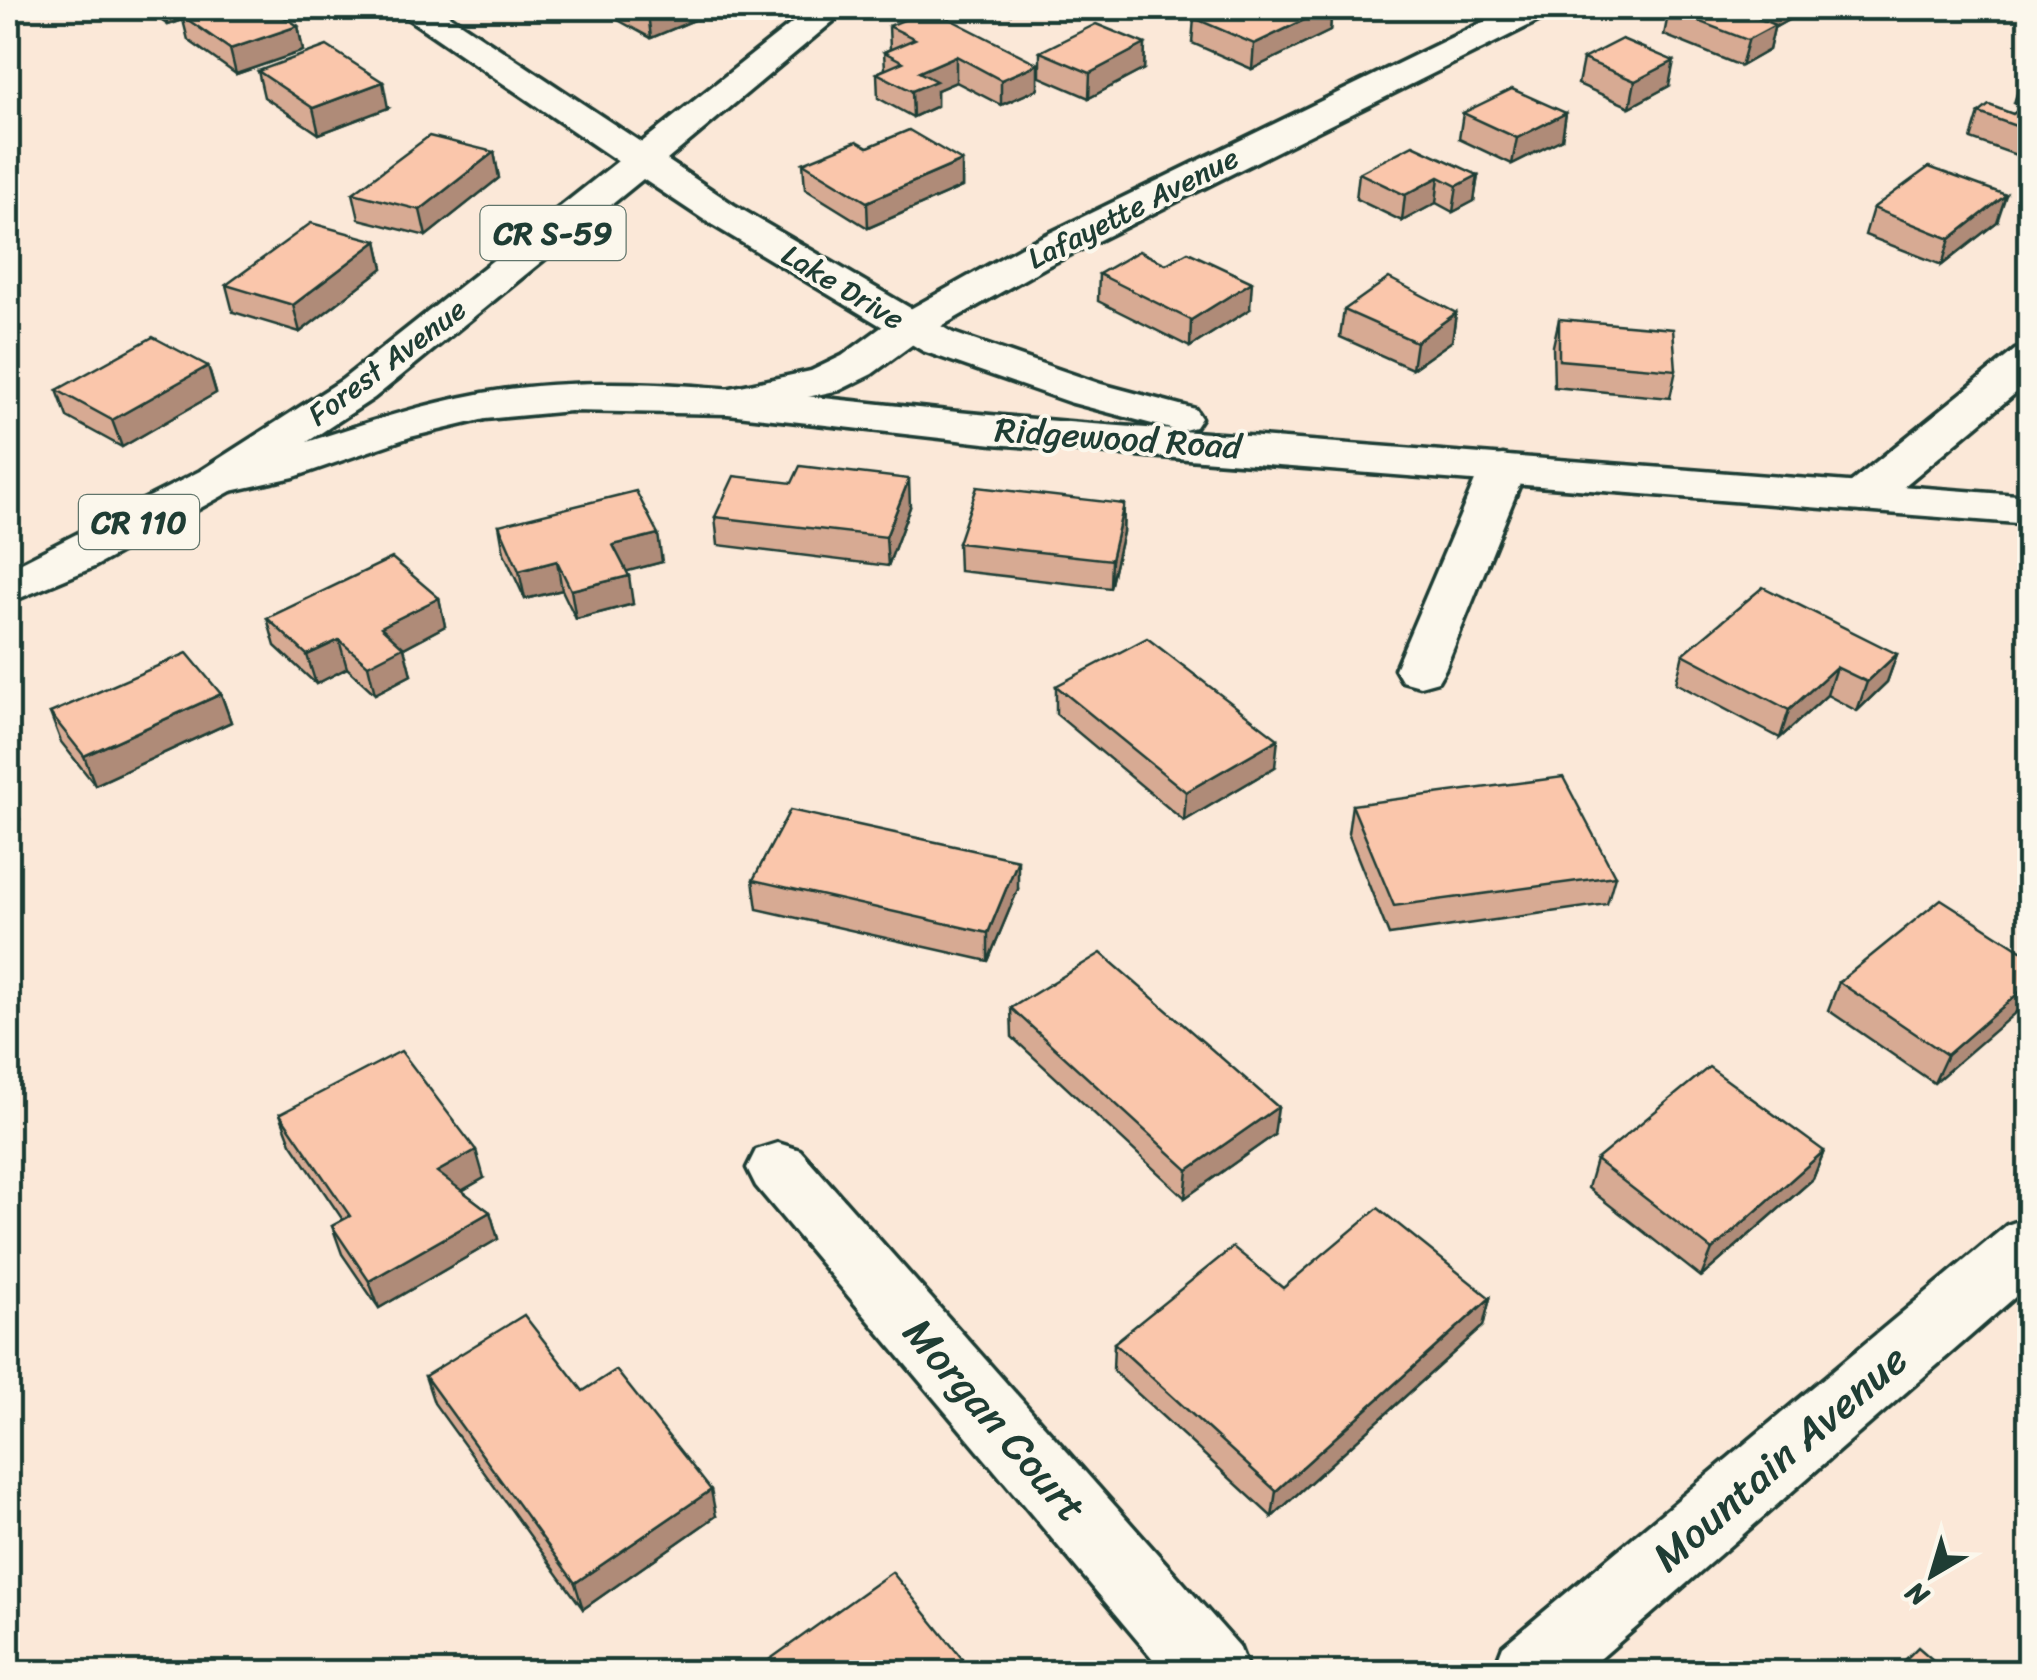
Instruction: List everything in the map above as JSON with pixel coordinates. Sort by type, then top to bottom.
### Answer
[{"type":"main road","name":"Lake Drive","points":[[414,8],[720,213],[908,327],[980,358],[1085,394],[1323,453]]},
{"type":"main road","name":"Forest Avenue","points":[[267,450],[358,389],[832,8]]},
{"type":"main road","name":"Lafayette Avenue","points":[[728,400],[824,381],[856,365],[908,327],[1035,256],[1538,8]]},
{"type":"main road","points":[[1862,496],[2030,359]]},
{"type":"main road","name":"Ridgewood Road","points":[[216,481],[278,467],[396,428],[485,406],[570,398],[728,400],[994,430],[2030,510]]},
{"type":"main road","name":"CR 110","points":[[8,588],[77,556],[267,450]]},
{"type":"main road","points":[[1420,668],[1503,469]]},
{"type":"main road","name":"Morgan Court","points":[[778,1168],[1212,1672]]},
{"type":"main road","name":"Mountain Avenue","points":[[1530,1672],[2030,1244]]},
{"type":"building","points":[[205,8],[270,8],[298,26],[230,49],[181,15]]},
{"type":"building","points":[[1216,8],[1329,8],[1254,44],[1194,18]]},
{"type":"building","points":[[1772,8],[1755,17],[1775,25],[1747,40],[1669,10]]},
{"type":"building","points":[[930,9],[1038,64],[1001,80],[956,56],[919,72],[936,81],[912,91],[877,73],[903,62],[884,52],[915,39],[889,26]]},
{"type":"building","points":[[1096,24],[1145,44],[1090,73],[1040,52]]},
{"type":"building","points":[[1622,39],[1674,61],[1635,81],[1583,59]]},
{"type":"building","points":[[327,46],[383,82],[313,108],[258,71]]},
{"type":"building","points":[[1512,89],[1566,113],[1517,138],[1463,113]]},
{"type":"building","points":[[2030,101],[2030,131],[1979,113],[1989,105],[2013,114]]},
{"type":"building","points":[[909,130],[962,161],[867,202],[803,163],[857,141],[868,147]]},
{"type":"building","points":[[429,136],[494,152],[420,210],[353,193]]},
{"type":"building","points":[[1413,145],[1478,175],[1457,186],[1439,177],[1405,195],[1359,173]]},
{"type":"building","points":[[1929,167],[2006,195],[1950,239],[1873,208]]},
{"type":"building","points":[[311,223],[377,241],[293,305],[226,285]]},
{"type":"building","points":[[1139,251],[1166,264],[1188,252],[1252,282],[1191,320],[1099,274]]},
{"type":"building","points":[[1389,278],[1456,313],[1416,342],[1344,310]]},
{"type":"building","points":[[1559,319],[1673,329],[1676,370],[1559,360]]},
{"type":"building","points":[[153,337],[208,366],[112,420],[57,390]]},
{"type":"building","points":[[800,466],[909,479],[886,537],[715,517],[734,476],[792,483]]},
{"type":"building","points":[[977,487],[1124,504],[1111,560],[958,543]]},
{"type":"building","points":[[636,491],[658,534],[613,545],[629,576],[571,590],[557,561],[519,571],[499,525]]},
{"type":"building","points":[[392,558],[439,598],[381,627],[403,647],[368,665],[339,640],[307,655],[267,618]]},
{"type":"building","points":[[1763,587],[1897,654],[1867,682],[1836,667],[1789,710],[1683,654]]},
{"type":"building","points":[[1147,638],[1278,739],[1186,792],[1056,686]]},
{"type":"building","points":[[187,653],[221,694],[84,756],[50,713]]},
{"type":"building","points":[[1563,777],[1615,876],[1394,906],[1352,805]]},
{"type":"building","points":[[790,810],[1018,860],[988,933],[753,880]]},
{"type":"building","points":[[1941,899],[2030,956],[2030,983],[1947,1055],[1839,982]]},
{"type":"building","points":[[1101,953],[1278,1107],[1188,1170],[1011,1008]]},
{"type":"building","points":[[401,1051],[476,1150],[437,1172],[490,1212],[369,1281],[332,1226],[350,1216],[280,1114]]},
{"type":"building","points":[[1709,1067],[1824,1151],[1712,1250],[1596,1160]]},
{"type":"building","points":[[1378,1208],[1490,1298],[1276,1491],[1114,1343],[1233,1247],[1283,1288]]},
{"type":"building","points":[[524,1315],[583,1391],[616,1370],[711,1490],[575,1583],[425,1376]]},
{"type":"building","points":[[892,1572],[973,1672],[752,1672]]},
{"type":"building","points":[[1918,1647],[1947,1672],[1893,1672]]}]
